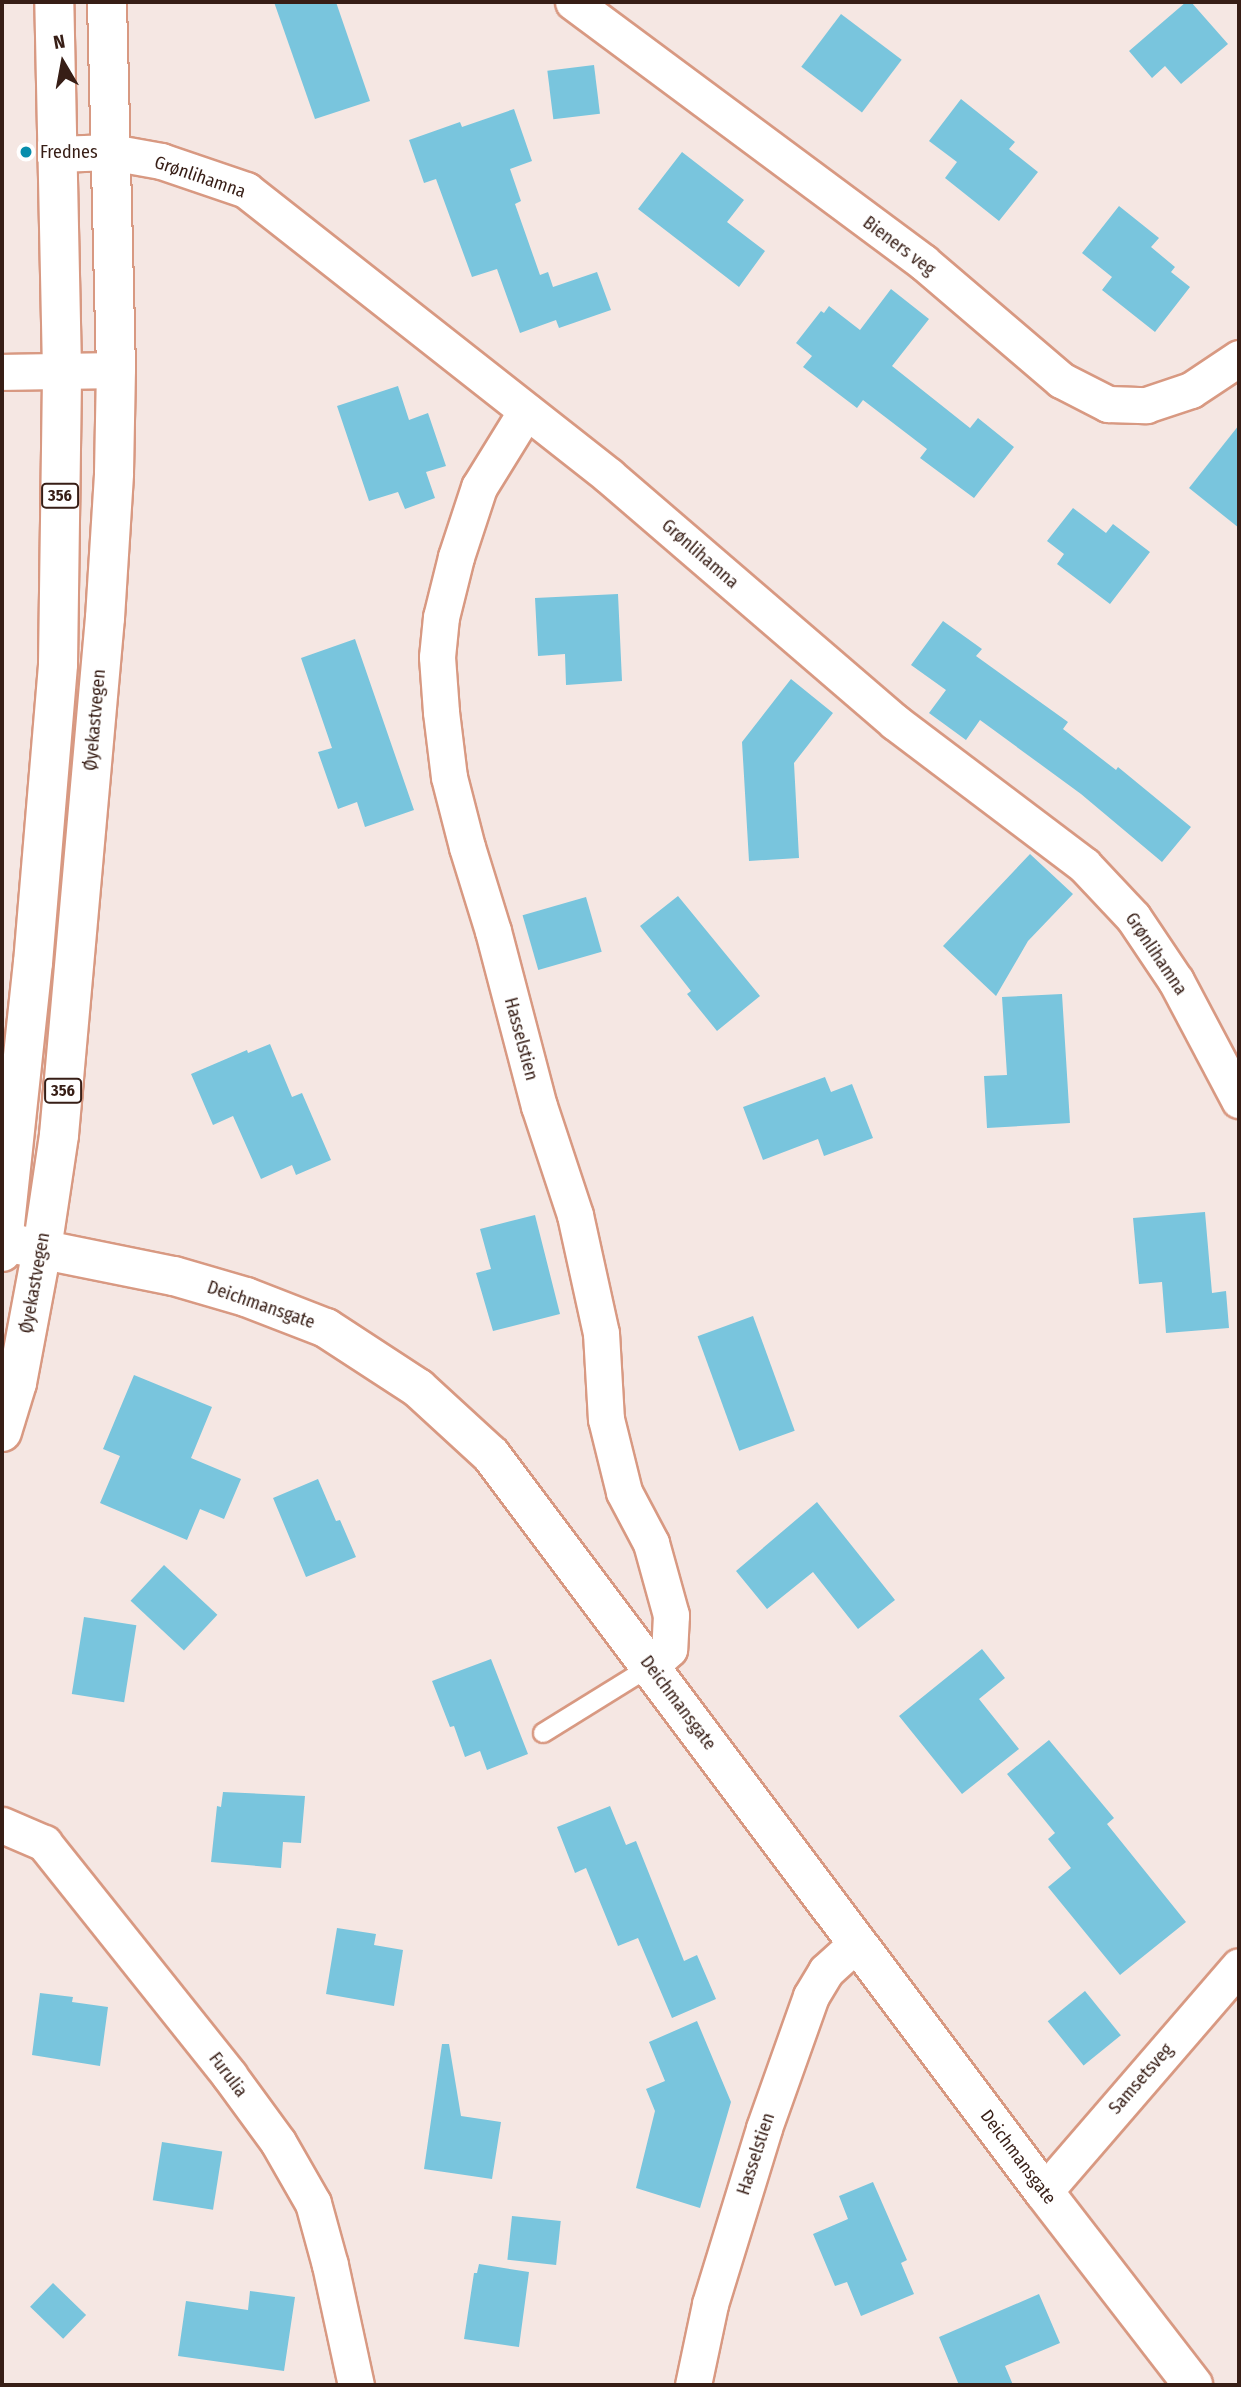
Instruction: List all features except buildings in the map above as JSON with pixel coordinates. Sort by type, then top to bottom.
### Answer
[{"type":"main road","name":"356","points":[[2,1247],[34,950],[58,664],[62,370],[54,2]]},
{"type":"main road","name":"Øyekastvegen","points":[[2,1432],[17,1383],[42,1250],[59,1135],[105,618],[114,473],[116,370],[107,2]]},
{"type":"main road","name":"Deichmansgate","points":[[2,1247],[42,1250],[174,1276],[246,1297],[326,1328],[418,1388],[491,1455],[1044,2192],[1193,2385]]},
{"type":"street","name":"Bieners veg","points":[[573,2],[923,262],[1061,380],[1108,404],[1146,405],[1191,390],[1239,358]]},
{"type":"street","name":"Grønlihamna","points":[[57,155],[111,152],[161,161],[246,190],[609,476],[895,722],[1084,865],[1133,916],[1162,960],[1239,1100]]},
{"type":"street","points":[[2,372],[116,370]]},
{"type":"street","name":"Hasselstien","points":[[526,411],[479,487],[456,557],[441,617],[438,657],[441,712],[449,777],[467,847],[493,931],[539,1106],[575,1215],[601,1333],[606,1419],[624,1492],[651,1543],[671,1615],[670,1650],[651,1666]]},
{"type":"street","name":"Furulia","points":[[2,1825],[44,1843],[229,2075],[278,2142],[313,2203],[330,2265],[356,2385]]},
{"type":"street","name":"Hasselstien","points":[[692,2385],[710,2304],[764,2128],[811,1996],[826,1971],[858,1942]]},
{"type":"street","name":"Samsetsveg","points":[[1044,2192],[1239,1966]]},
{"type":"lane","points":[[543,1733],[651,1666]]},
{"type":"place","name":"Frednes","points":[[26,152]]}]
